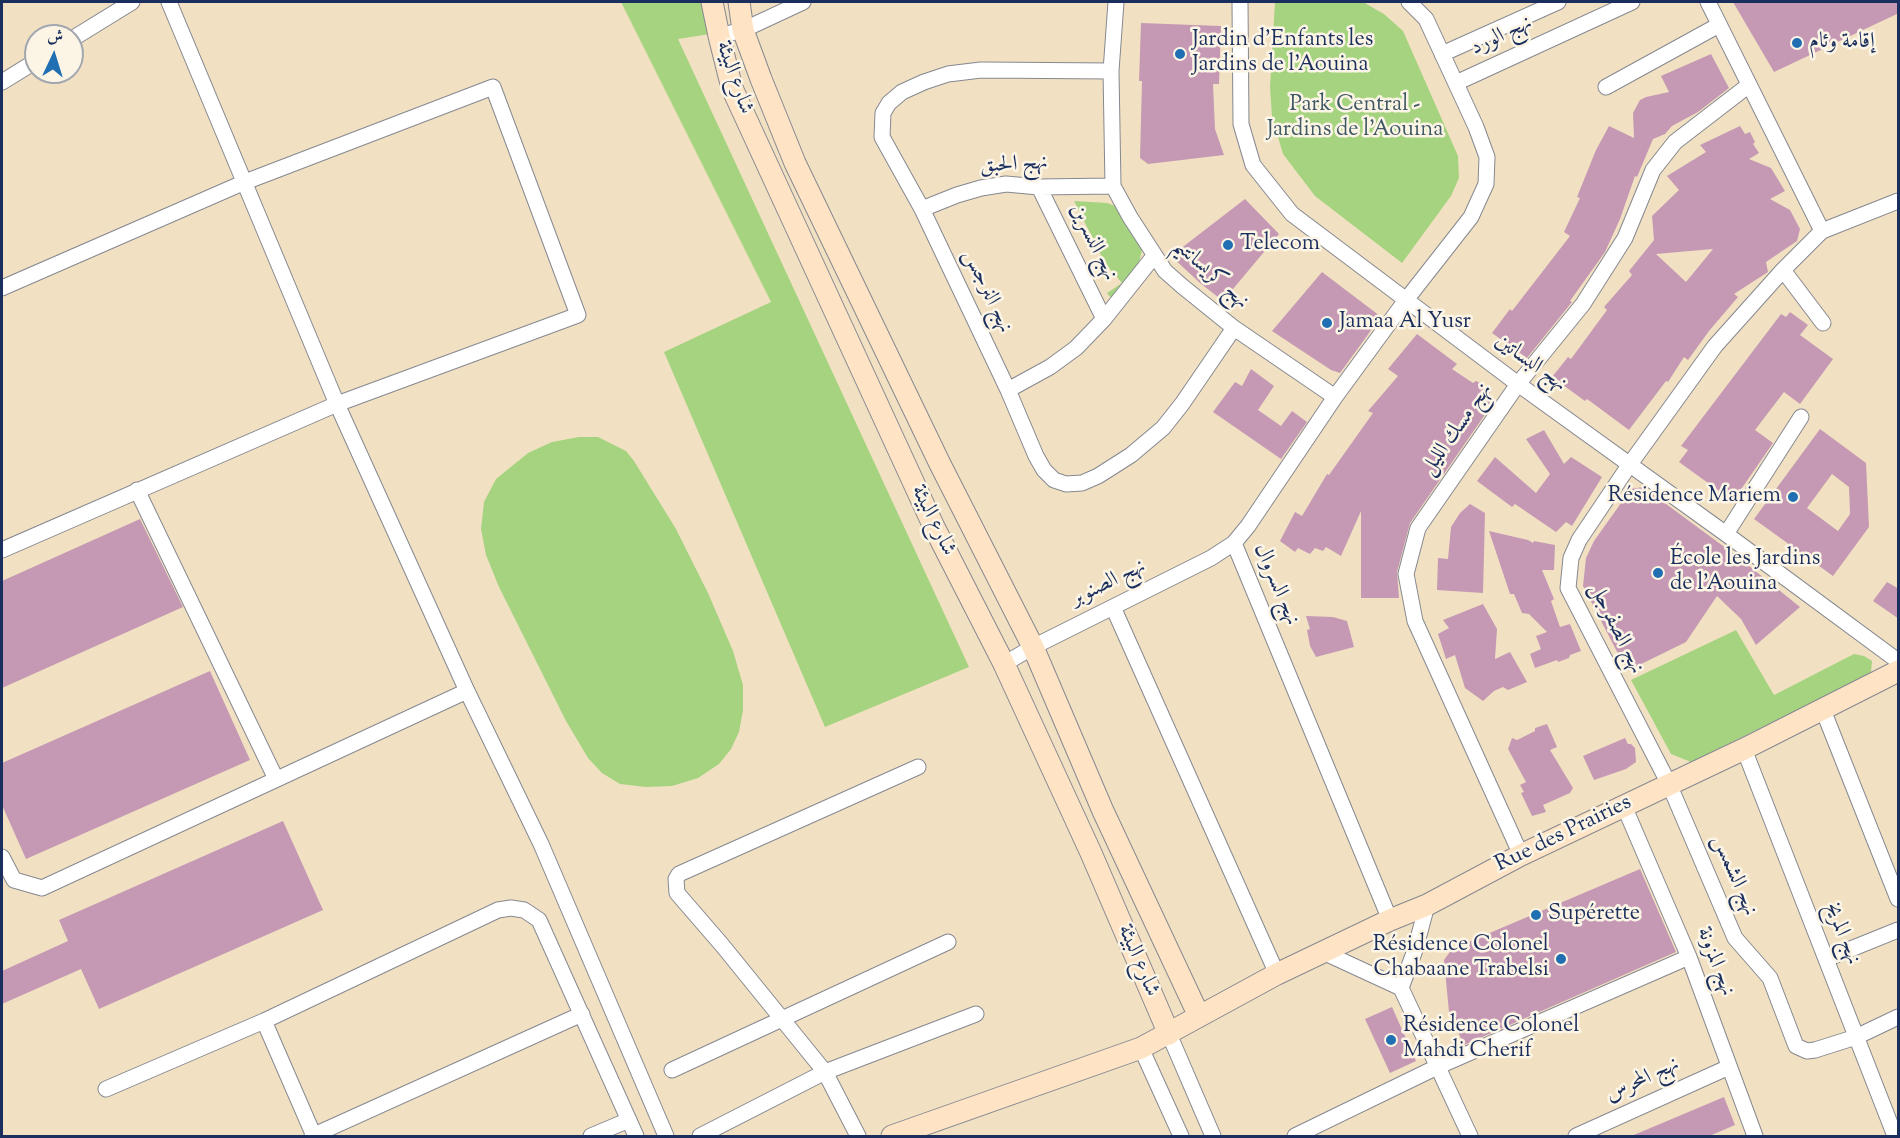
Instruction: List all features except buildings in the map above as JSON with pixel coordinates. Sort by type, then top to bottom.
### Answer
[{"type":"street","points":[[84,32],[132,2]]},
{"type":"street","points":[[169,2],[337,404],[466,691],[541,844],[666,1137]]},
{"type":"street","name":"شارع البيئة","points":[[712,2],[718,36],[732,88],[934,527],[1004,664],[1090,853],[1168,1034]]},
{"type":"street","name":"شارع البيئة","points":[[740,2],[744,30],[795,163],[940,464],[1033,647],[1103,811],[1199,1016]]},
{"type":"street","points":[[718,36],[744,30],[803,2]]},
{"type":"street","name":"نهج كريسانتيم","points":[[1116,2],[1110,72],[1113,186],[1165,271],[1234,328],[1335,397]]},
{"type":"street","name":"نهج البساتين","points":[[1240,2],[1241,124],[1253,165],[1292,214],[1518,384],[1899,661]]},
{"type":"street","name":"نهج السروال","points":[[1390,920],[1234,543],[1248,526],[1335,397],[1406,300],[1471,217],[1486,184],[1487,157],[1476,127],[1426,19],[1409,2]]},
{"type":"street","name":"نهج الورد","points":[[1442,54],[1558,2]]},
{"type":"street","name":"نهج الورد","points":[[1456,83],[1632,2]]},
{"type":"street","points":[[1708,2],[1822,231],[1899,201]]},
{"type":"street","points":[[1606,87],[1719,25]]},
{"type":"street","points":[[2,82],[24,68]]},
{"type":"street","name":"نهج النرجس","points":[[1110,72],[981,70],[948,74],[902,92],[889,103],[884,113],[882,137],[922,209],[1044,471],[1054,480],[1066,484],[1082,483],[1098,476],[1131,455],[1163,428],[1234,328]]},
{"type":"street","name":"نهج مسك الليل","points":[[1521,855],[1415,621],[1406,574],[1418,528],[1518,384],[1583,304],[1625,238],[1653,170],[1675,142],[1749,85]]},
{"type":"street","points":[[2,288],[245,182],[493,87],[578,315],[337,404],[2,550]]},
{"type":"street","name":"نهج الحبق","points":[[922,209],[957,195],[1006,184],[1040,187],[1113,186]]},
{"type":"street","name":"نهج النسرين","points":[[1040,187],[1104,320]]},
{"type":"street","name":"نهج الصفرجل","points":[[1669,784],[1568,588],[1570,558],[1579,540],[1630,464],[1715,346],[1783,270],[1822,231]]},
{"type":"street","points":[[1008,390],[1050,367],[1076,348],[1104,320],[1154,256]]},
{"type":"street","points":[[1783,270],[1823,323]]},
{"type":"street","points":[[1726,534],[1801,417]]},
{"type":"street","points":[[137,490],[276,779]]},
{"type":"street","name":"نهج الصنوبر","points":[[1004,664],[1033,647],[1211,558],[1234,543]]},
{"type":"street","points":[[1113,607],[1277,974]]},
{"type":"street","name":"Rue des Prairies","points":[[892,1137],[1141,1048],[1277,974],[1390,920],[1427,905],[1521,855],[1899,672]]},
{"type":"street","points":[[2,857],[14,880],[42,888],[466,691]]},
{"type":"street","points":[[1823,710],[1899,899]]},
{"type":"street","name":"نهج المريخ","points":[[1744,749],[1894,1135]]},
{"type":"street","points":[[858,1137],[825,1072],[677,893],[676,879],[679,874],[918,767]]},
{"type":"street","name":"نهج الشمس","points":[[1669,784],[1736,938],[1770,978],[1796,1046],[1807,1051],[1856,1037],[1899,1017]]},
{"type":"street","name":"نهج المزونة","points":[[1624,806],[1689,957],[1755,1137]]},
{"type":"street","points":[[1401,988],[1415,950],[1427,905]]},
{"type":"street","points":[[106,1089],[264,1021],[498,910],[511,908],[524,910],[540,920],[636,1137]]},
{"type":"street","points":[[1826,959],[1899,930]]},
{"type":"street","points":[[672,1070],[948,942]]},
{"type":"street","points":[[1323,952],[1401,988],[1470,1137]]},
{"type":"street","points":[[1295,1137],[1437,1067],[1689,957]]},
{"type":"street","points":[[264,1021],[313,1136],[582,1014]]},
{"type":"street","points":[[700,1137],[825,1072],[976,1014]]},
{"type":"street","points":[[1168,1034],[1213,1137]]},
{"type":"street","points":[[1141,1048],[1181,1137]]},
{"type":"street","name":"نهج المحرس","points":[[1576,1137],[1602,1131],[1729,1067]]},
{"type":"street","points":[[591,1137],[629,1120]]},
{"type":"green space","points":[[621,2],[705,2],[710,34],[678,39],[969,667],[825,727],[664,352],[771,302]]},
{"type":"green space","name":"Park Central - Jardins de l'Aouina","points":[[1275,2],[1363,2],[1384,14],[1403,31],[1458,156],[1459,178],[1451,196],[1402,263],[1315,196],[1283,154],[1272,117],[1270,87]]},
{"type":"green space","points":[[1074,201],[1107,203],[1118,207],[1142,250],[1139,263],[1122,290],[1111,298],[1107,293],[1122,283],[1105,263]]},
{"type":"green space","points":[[579,437],[598,437],[626,451],[634,461],[676,529],[708,593],[733,651],[743,685],[743,710],[739,732],[731,749],[719,764],[698,778],[672,786],[646,787],[620,784],[602,773],[588,758],[566,721],[499,587],[486,555],[481,529],[484,502],[496,479],[528,453],[552,442]]},
{"type":"green space","points":[[1736,630],[1774,695],[1854,654],[1872,661],[1871,672],[1691,762],[1671,754],[1631,680]]},
{"type":"place","name":"إقامة وئام","points":[[1797,43]]},
{"type":"place","name":"Jardin d'Enfants les Jardins de l'Aouina","points":[[1180,54]]},
{"type":"place","name":"Telecom","points":[[1228,245]]},
{"type":"place","name":"Jamaa Al Yusr","points":[[1327,323]]},
{"type":"place","name":"Résidence Mariem","points":[[1793,497]]},
{"type":"place","name":"École les Jardins de l'Aouina","points":[[1658,573]]},
{"type":"place","name":"Supérette","points":[[1536,915]]},
{"type":"place","name":"Résidence Colonel Chabaane Trabelsi","points":[[1561,959]]},
{"type":"place","name":"Résidence Colonel Mahdi Cherif","points":[[1391,1040]]}]
